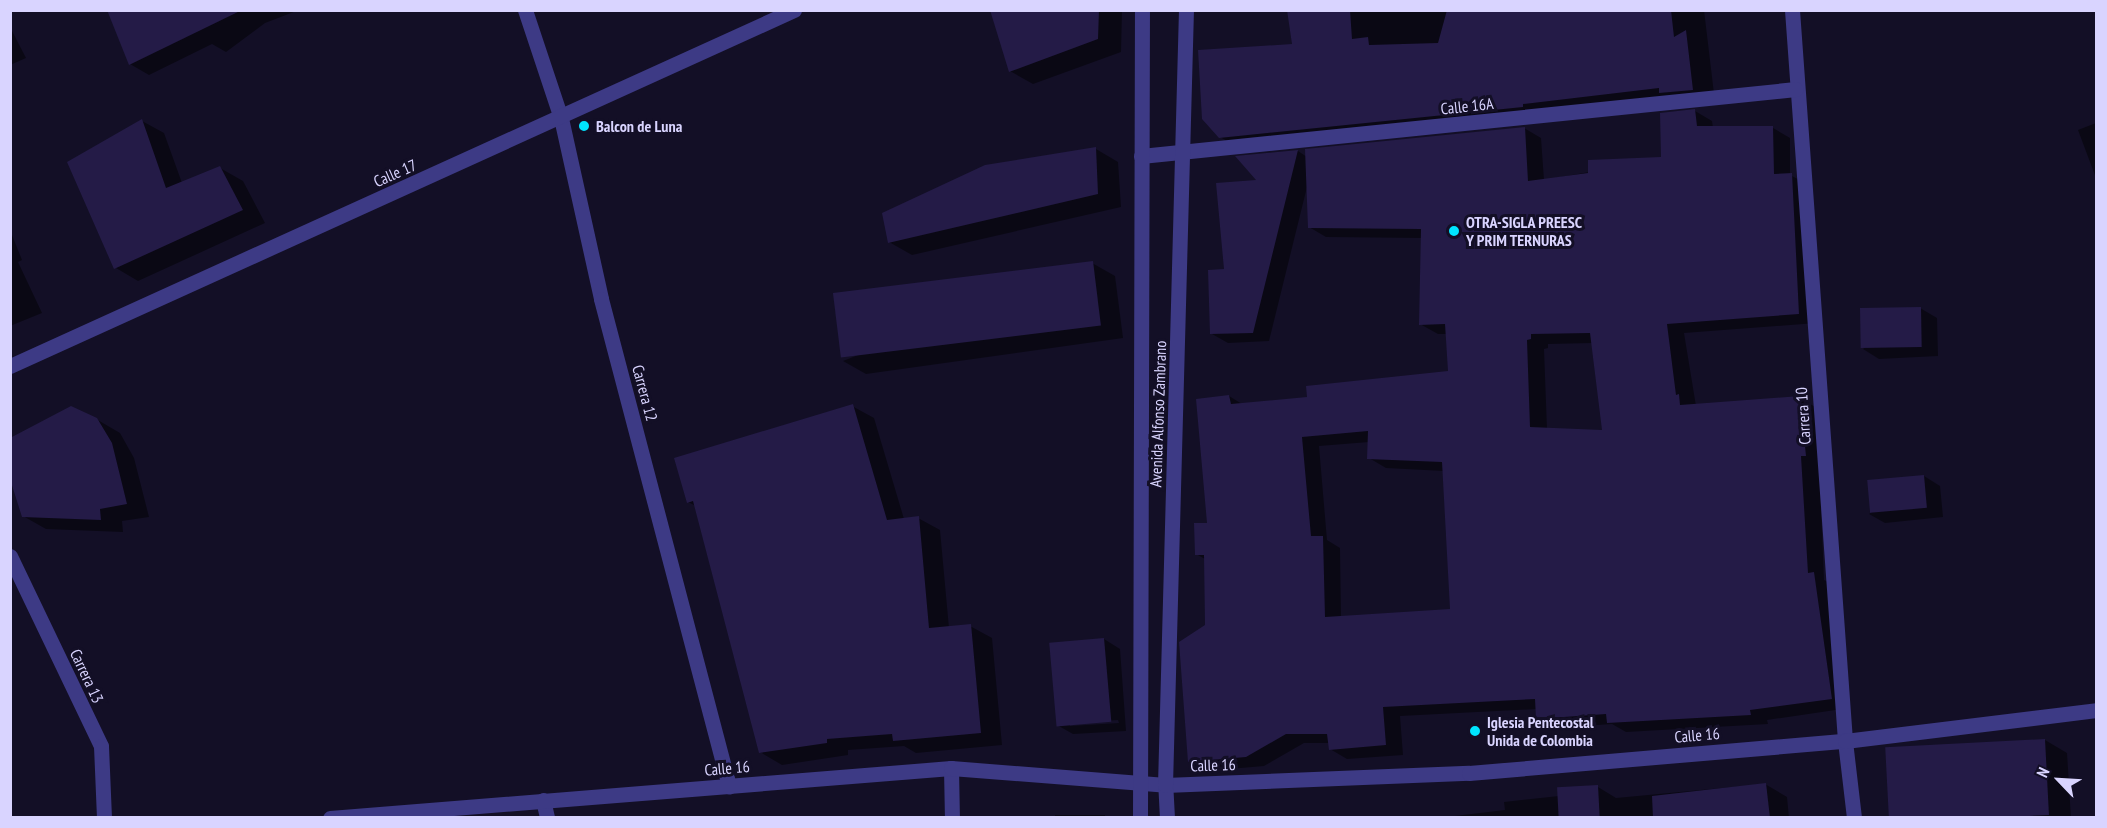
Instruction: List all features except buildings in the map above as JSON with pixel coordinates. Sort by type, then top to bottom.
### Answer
[{"type":"street","name":"Carrera 12","points":[[525,10],[561,118],[602,299],[729,786]]},
{"type":"street","name":"Calle 17","points":[[10,366],[561,118],[794,10]]},
{"type":"street","name":"Avenida Alfonso Zambrano","points":[[1140,818],[1142,10]]},
{"type":"street","name":"Avenida Alfonso Zambrano","points":[[1167,818],[1165,785],[1186,10]]},
{"type":"street","name":"Carrera 10","points":[[1792,10],[1845,741],[1854,818]]},
{"type":"street","name":"Calle 16A","points":[[1142,156],[1183,154],[1796,90]]},
{"type":"street","name":"Carrera 13","points":[[10,556],[101,746],[104,818]]},
{"type":"street","name":"Calle 16","points":[[330,818],[951,768],[1165,785],[1469,773],[1845,741],[2097,710]]},
{"type":"street","points":[[951,768],[952,818]]},
{"type":"street","points":[[543,800],[547,818]]},
{"type":"place","name":"Balcon de Luna","points":[[584,126]]},
{"type":"place","name":"OTRA-SIGLA PREESC Y PRIM TERNURAS","points":[[1454,231]]},
{"type":"place","name":"Iglesia Pentecostal Unida de Colombia","points":[[1475,731]]}]
